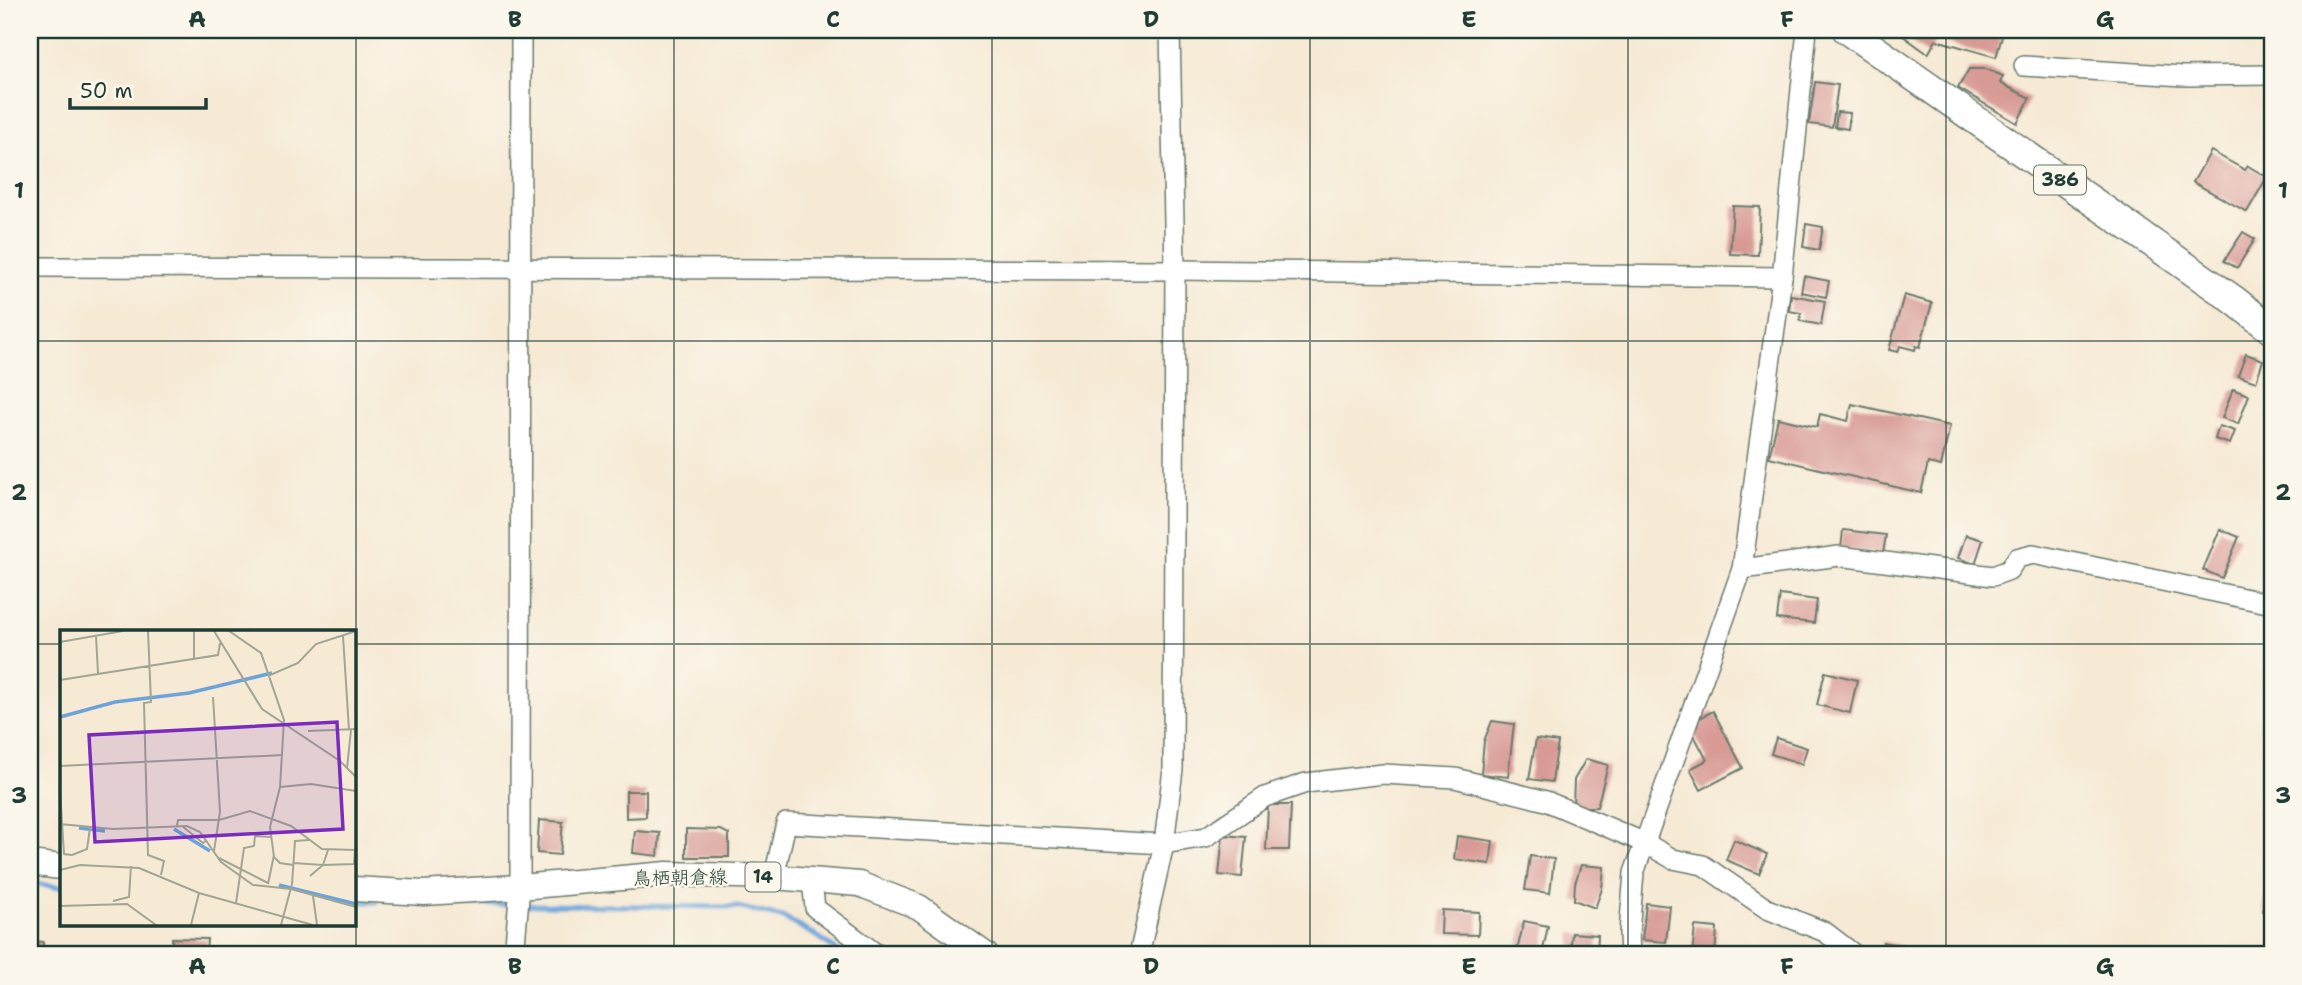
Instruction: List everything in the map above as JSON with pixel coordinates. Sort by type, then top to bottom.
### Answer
[{"type":"highway","name":"386","points":[[1847,30],[2234,300],[2272,330]]},
{"type":"main road","points":[[30,863],[60,867]]},
{"type":"main road","name":"鳥栖朝倉線","points":[[355,889],[425,892],[667,874],[774,877],[859,884],[919,907],[986,955]]},
{"type":"street","points":[[514,955],[520,887],[521,30]]},
{"type":"street","points":[[1139,955],[1164,845],[1173,769],[1175,271],[1170,30]]},
{"type":"street","points":[[1630,955],[1634,873],[1742,569],[1782,277],[1807,30]]},
{"type":"street","points":[[2024,66],[2183,76],[2272,75]]},
{"type":"street","points":[[30,267],[1175,271],[1782,277]]},
{"type":"street","points":[[1742,569],[1839,556],[1993,576],[2009,570],[2017,558],[2033,554],[2272,604]]},
{"type":"street","points":[[774,877],[786,823],[1164,845],[1206,837],[1265,797],[1306,783],[1383,774],[1455,778],[1546,801],[1646,843],[1673,859],[1703,864],[1767,909],[1825,932],[1856,955]]},
{"type":"street","points":[[812,881],[815,908],[878,955]]},
{"type":"building","points":[[1895,30],[2004,30],[1996,57],[1936,40],[1928,54]]},
{"type":"building","points":[[1969,69],[1986,69],[2003,76],[2000,83],[2030,98],[2017,123],[1958,88]]},
{"type":"building","points":[[1815,82],[1838,85],[1832,127],[1809,124]]},
{"type":"building","points":[[1837,112],[1850,113],[1848,129],[1835,127]]},
{"type":"building","points":[[2211,151],[2245,170],[2248,166],[2267,177],[2247,212],[2193,182]]},
{"type":"building","points":[[1733,206],[1760,207],[1758,255],[1730,254]]},
{"type":"building","points":[[1806,224],[1823,227],[1819,250],[1803,247]]},
{"type":"building","points":[[2243,232],[2255,239],[2237,268],[2224,261]]},
{"type":"building","points":[[1804,276],[1829,281],[1826,297],[1801,292]]},
{"type":"building","points":[[1791,295],[1825,301],[1821,325],[1800,321],[1801,313],[1789,311]]},
{"type":"building","points":[[1904,295],[1932,303],[1920,347],[1916,346],[1915,350],[1900,346],[1898,352],[1889,350]]},
{"type":"building","points":[[2246,354],[2263,360],[2256,382],[2238,376]]},
{"type":"building","points":[[2233,389],[2249,395],[2238,424],[2222,418]]},
{"type":"building","points":[[1852,404],[1950,426],[1941,466],[1928,463],[1921,493],[1769,457],[1778,418],[1817,427],[1820,414],[1848,421]]},
{"type":"building","points":[[2219,426],[2235,431],[2230,444],[2215,439]]},
{"type":"building","points":[[2220,529],[2239,537],[2222,578],[2203,570]]},
{"type":"building","points":[[1843,530],[1886,535],[1883,554],[1841,549]]},
{"type":"building","points":[[1966,535],[1983,540],[1975,564],[1958,558]]},
{"type":"building","points":[[1780,595],[1817,600],[1814,623],[1777,619]]},
{"type":"building","points":[[1825,672],[1857,680],[1850,713],[1817,705]]},
{"type":"building","points":[[1713,711],[1743,768],[1701,790],[1690,769],[1707,760],[1688,724]]},
{"type":"building","points":[[1492,721],[1514,724],[1508,777],[1481,774],[1484,741]]},
{"type":"building","points":[[1776,738],[1807,748],[1802,764],[1771,754]]},
{"type":"building","points":[[1536,739],[1558,742],[1552,782],[1529,779]]},
{"type":"building","points":[[1586,759],[1608,765],[1597,807],[1573,807],[1574,780]]},
{"type":"building","points":[[626,791],[646,791],[646,817],[626,818]]},
{"type":"building","points":[[1268,805],[1291,805],[1289,850],[1266,850]]},
{"type":"building","points":[[539,820],[563,822],[560,855],[537,853]]},
{"type":"building","points":[[686,829],[721,830],[729,834],[729,857],[686,857]]},
{"type":"building","points":[[635,831],[660,833],[658,856],[633,853]]},
{"type":"building","points":[[1223,835],[1246,837],[1242,877],[1219,875]]},
{"type":"building","points":[[1457,836],[1493,841],[1490,864],[1454,859]]},
{"type":"building","points":[[1734,840],[1767,854],[1759,874],[1726,860]]},
{"type":"building","points":[[1530,856],[1554,859],[1550,893],[1525,890]]},
{"type":"building","points":[[1581,865],[1604,867],[1602,889],[1595,908],[1574,900],[1575,883]]},
{"type":"building","points":[[2267,887],[2272,888],[2272,913],[2263,911]]},
{"type":"building","points":[[1646,903],[1670,906],[1666,942],[1642,940]]},
{"type":"building","points":[[1442,910],[1479,912],[1478,935],[1441,934]]},
{"type":"building","points":[[1524,921],[1548,926],[1542,955],[1517,951]]},
{"type":"building","points":[[1695,926],[1717,928],[1715,955],[1692,955]]},
{"type":"building","points":[[1572,933],[1598,935],[1597,955],[1570,955]]},
{"type":"building","points":[[172,938],[207,939],[206,955],[172,955]]},
{"type":"building","points":[[30,941],[43,942],[42,955],[30,955]]},
{"type":"building","points":[[1883,942],[1902,946],[1900,955],[1880,955]]},
{"type":"waterway","points":[[30,883],[60,887]]},
{"type":"waterway","points":[[355,902],[376,902]]},
{"type":"waterway","points":[[438,904],[737,907],[782,917],[820,938],[842,955]]}]
